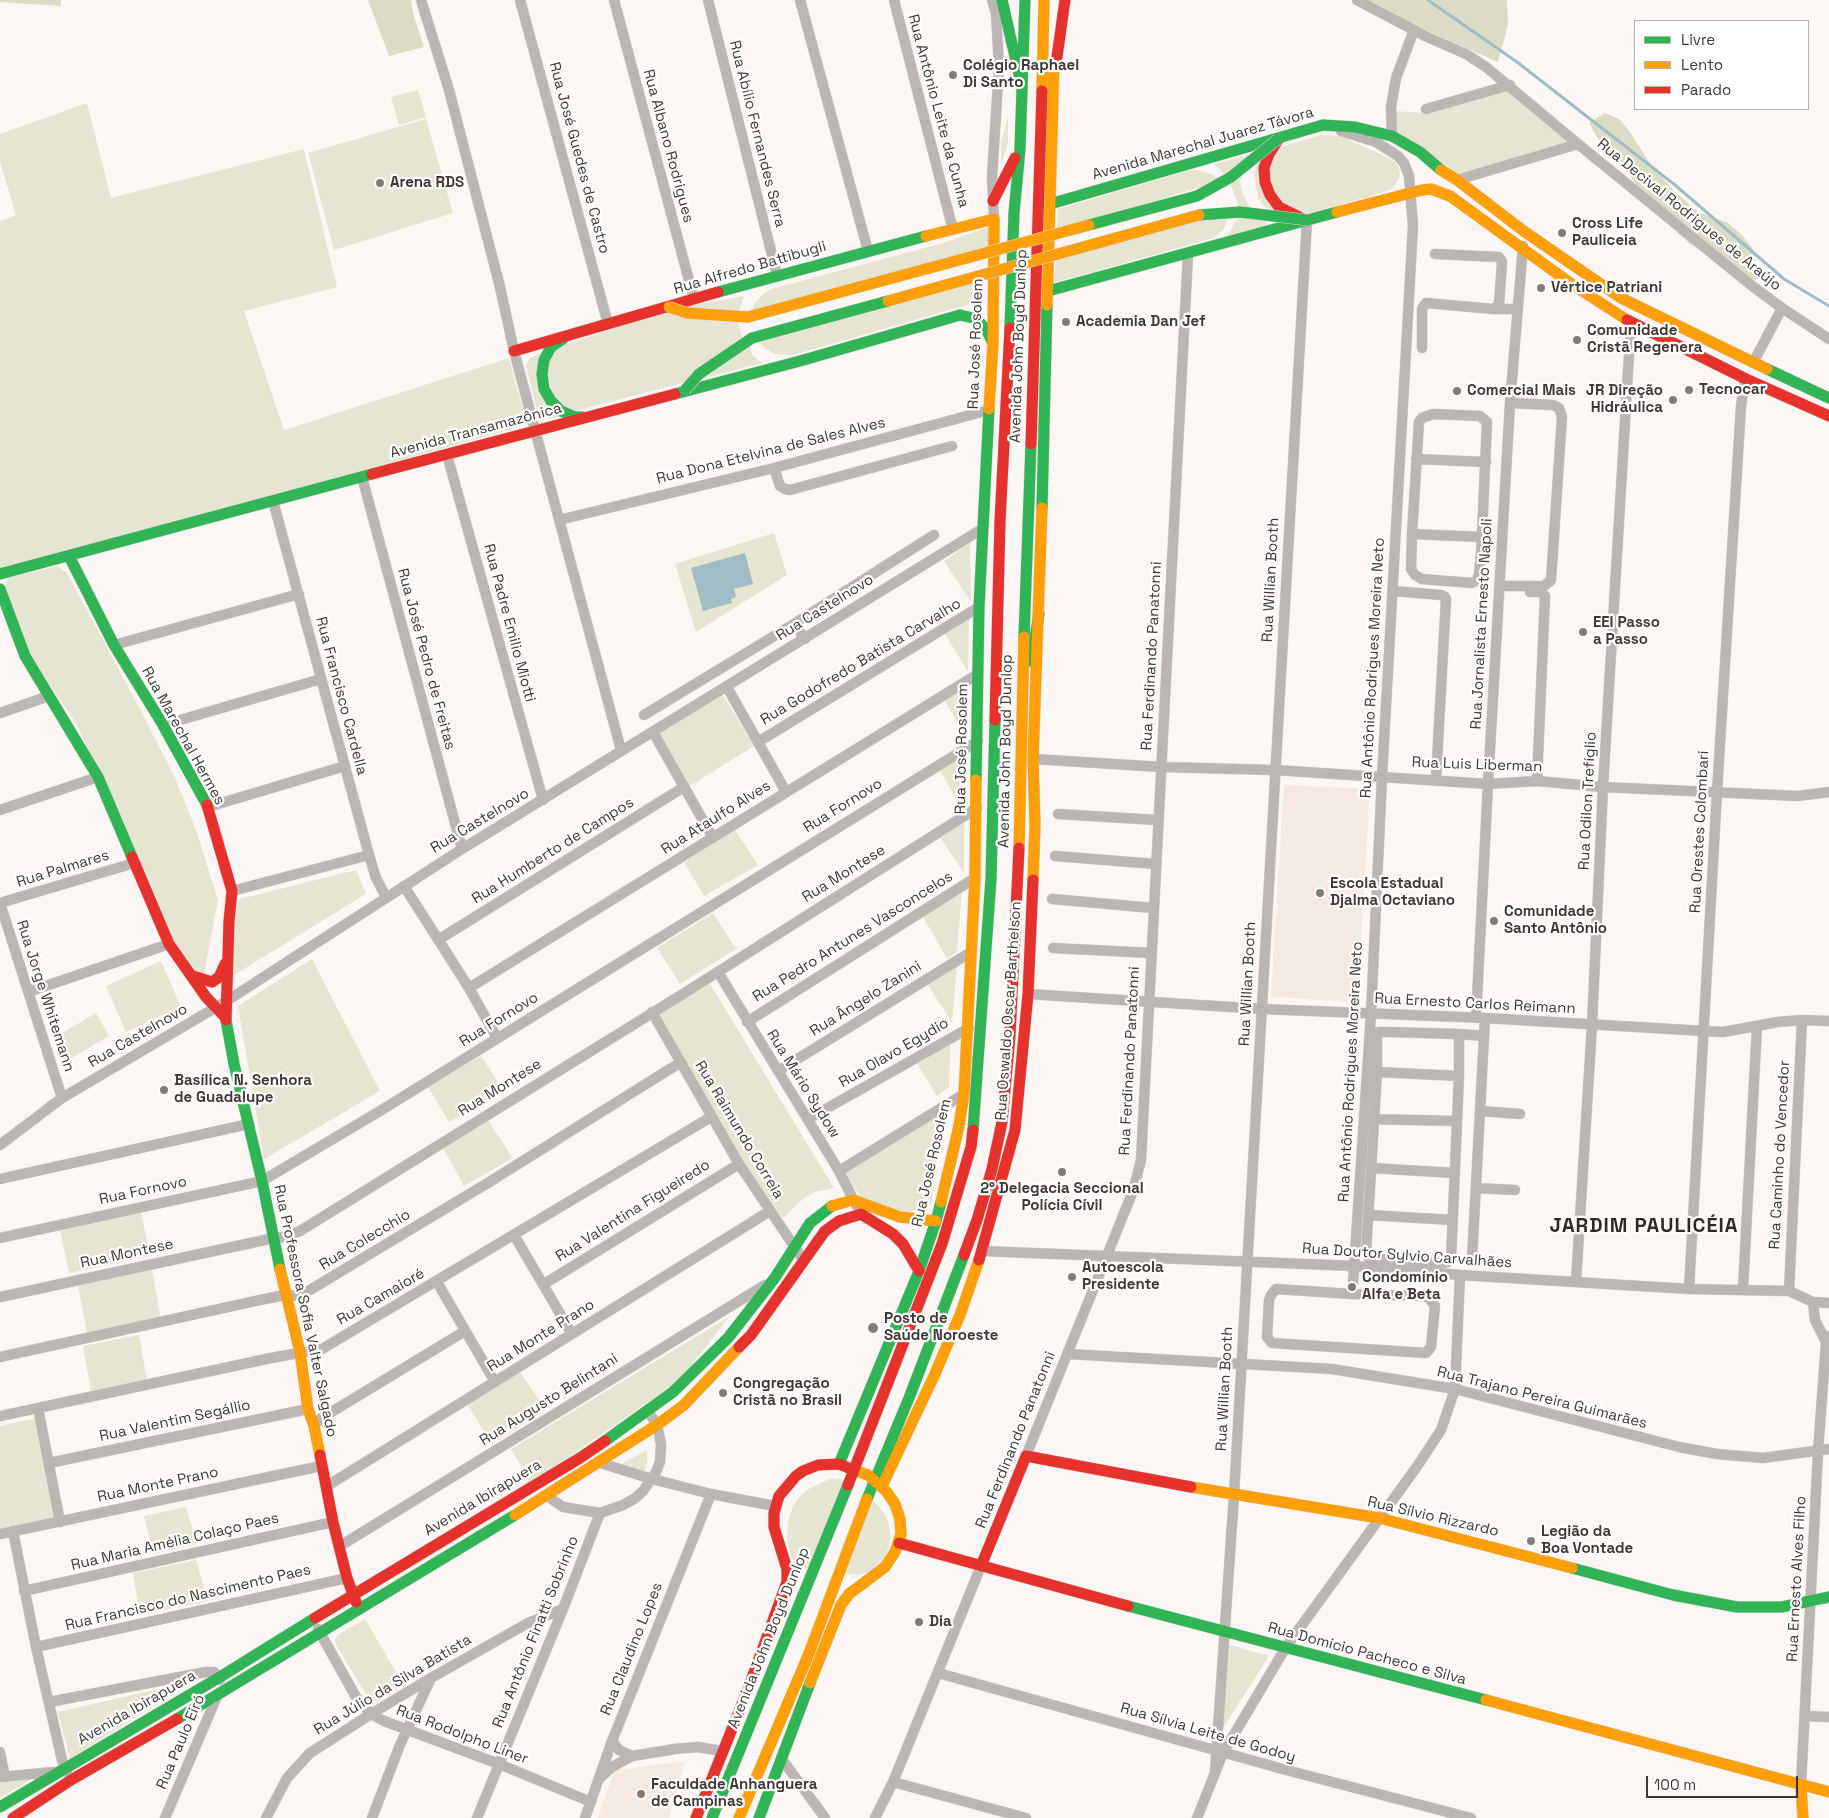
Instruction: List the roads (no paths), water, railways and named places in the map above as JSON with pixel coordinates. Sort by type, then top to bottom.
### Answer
[{"type":"main road","points":[[1002,0],[1022,87]]},
{"type":"main road","name":"Avenida John Boyd Dunlop","points":[[712,1818],[855,1469],[942,1244],[971,1147],[976,1106],[991,879],[1000,521],[1014,214],[1020,149],[1025,0]]},
{"type":"main road","points":[[1046,0],[1054,64]]},
{"type":"main road","name":"Avenida John Boyd Dunlop","points":[[738,1818],[808,1656],[878,1483],[977,1220],[992,1169],[1002,1122],[1010,1036],[1018,873],[1021,720],[1046,0]]},
{"type":"main road","points":[[1054,64],[1065,0]]},
{"type":"main road","name":"Rua Oswaldo Oscar Barthelson","points":[[878,1483],[934,1376],[960,1315],[982,1251],[1009,1158],[1015,1130],[1028,994],[1035,826],[1033,759],[1039,614],[1054,64]]},
{"type":"main road","name":"Avenida Marechal Juarez Távora","points":[[1050,204],[1323,125],[1355,127],[1392,136],[1420,152],[1438,168],[1458,180],[1525,232],[1589,277],[1629,302],[1829,398]]},
{"type":"main road","points":[[1278,139],[1269,154],[1264,168],[1265,182],[1270,196],[1279,207],[1307,220]]},
{"type":"main road","points":[[669,306],[687,313],[748,317],[1187,199],[1231,177],[1278,139]]},
{"type":"main road","points":[[993,201],[1020,149]]},
{"type":"main road","points":[[1048,291],[1307,220],[1411,193],[1432,190],[1450,196],[1570,283],[1631,322],[1745,378],[1829,416]]},
{"type":"main road","points":[[685,390],[699,374],[752,338],[1200,215],[1240,212],[1307,220]]},
{"type":"main road","name":"Rua Alfredo Battibugli","points":[[514,351],[776,275],[994,219]]},
{"type":"main road","name":"Rua José Rosolem","points":[[839,1464],[919,1270],[936,1221],[959,1126],[964,1094],[975,878],[979,607],[993,343],[994,219]]},
{"type":"main road","name":"Avenida Transamazônica","points":[[0,574],[685,390],[800,361],[960,315],[973,318],[979,322],[986,329],[993,343]]},
{"type":"main road","points":[[576,333],[551,347],[544,360],[542,374],[544,388],[551,401],[562,411],[574,417],[590,417]]},
{"type":"main road","name":"Rua Marechal Hermes","points":[[69,556],[114,645],[163,725],[208,807],[232,891],[227,960],[220,1005]]},
{"type":"main road","points":[[0,589],[25,656],[98,777],[169,944],[193,976],[220,1005]]},
{"type":"main road","points":[[1021,720],[1039,614]]},
{"type":"main road","points":[[193,976],[212,982],[219,977],[227,960]]},
{"type":"main road","name":"Rua Professora Sofia Valter Salgado","points":[[220,1005],[225,1018],[262,1181],[284,1295],[300,1352],[308,1409],[314,1426],[333,1522],[347,1578],[360,1609]]},
{"type":"main road","points":[[852,1200],[900,1216],[936,1221]]},
{"type":"main road","name":"Avenida Ibirapuera","points":[[0,1807],[220,1677],[353,1594],[580,1458],[648,1412],[673,1392],[728,1338],[774,1279],[807,1227],[818,1215],[830,1207],[852,1200]]},
{"type":"main road","points":[[861,1214],[893,1234],[903,1244],[919,1270]]},
{"type":"main road","name":"Avenida Ibirapuera","points":[[13,1818],[71,1780],[218,1695],[547,1496],[601,1463],[657,1425],[684,1405],[751,1335],[825,1231],[839,1222],[861,1214]]},
{"type":"main road","name":"Rua Sílvio Rizzardo","points":[[1026,1456],[1234,1495],[1379,1518],[1673,1595],[1715,1604],[1737,1607],[1782,1607],[1829,1598]]},
{"type":"main road","name":"Rua Ferdinando Panatonni","points":[[981,1566],[1026,1456]]},
{"type":"main road","points":[[759,1818],[780,1758],[841,1605],[849,1594],[884,1567],[895,1552],[900,1534],[900,1519],[892,1499],[878,1483],[855,1469],[839,1464],[810,1468],[796,1476],[783,1490],[775,1506]]},
{"type":"main road","name":"Avenida John Boyd Dunlop","points":[[722,1751],[747,1692],[787,1582],[787,1569],[775,1534],[775,1506]]},
{"type":"main road","name":"Rua Domício Pacheco e Silva","points":[[899,1543],[1226,1633],[1286,1647],[1829,1792]]},
{"type":"main road","points":[[696,1818],[722,1751]]},
{"type":"main road","name":"Rua Ernesto Alves Filho","points":[[1801,1785],[1803,1818]]},
{"type":"street","points":[[421,0],[456,118],[502,294],[514,351],[621,750]]},
{"type":"street","name":"Rua José Guedes de Castro","points":[[520,0],[608,324]]},
{"type":"street","name":"Rua Albano Rodrigues","points":[[614,0],[694,299]]},
{"type":"street","name":"Rua Abílio Fernandes Serra","points":[[708,0],[776,275]]},
{"type":"street","points":[[800,0],[868,251]]},
{"type":"street","name":"Rua Antônio Leite da Cunha","points":[[894,0],[953,230]]},
{"type":"street","name":"Rua José Rosolem","points":[[992,0],[996,13],[999,67],[994,126],[994,219]]},
{"type":"street","name":"Rua Decival Rodrigues de Araújo","points":[[1357,0],[1414,30],[1466,54],[1486,66],[1578,144],[1782,308],[1829,339]]},
{"type":"street","points":[[1392,136],[1391,107],[1396,78],[1414,30]]},
{"type":"street","points":[[1426,109],[1510,85]]},
{"type":"street","name":"Rua Antônio Rodrigues Moreira Neto","points":[[1323,125],[1376,142],[1398,156],[1404,163],[1409,176],[1412,226],[1382,777],[1371,1014],[1369,1119],[1353,1289]]},
{"type":"street","points":[[1458,180],[1578,144]]},
{"type":"street","name":"Rua Willian Booth","points":[[1219,1751],[1307,220]]},
{"type":"street","name":"Rua Jornalista Ernesto Napoli","points":[[1472,1259],[1484,1036],[1480,1018],[1488,784],[1510,403],[1522,249],[1525,232]]},
{"type":"street","name":"Rua Ferdinando Panatonni","points":[[1026,1456],[1133,1191],[1141,1160],[1188,254]]},
{"type":"street","points":[[1434,254],[1497,256],[1502,262],[1499,305],[1493,309]]},
{"type":"street","points":[[1422,348],[1422,309],[1426,304],[1518,309]]},
{"type":"street","points":[[1753,363],[1782,308]]},
{"type":"street","name":"Rua Odilon Trefíglio","points":[[1576,1282],[1631,322]]},
{"type":"street","name":"Rua Orestes Colombari","points":[[1689,1289],[1741,406],[1745,378]]},
{"type":"street","points":[[1500,589],[1544,586],[1551,580],[1562,417],[1562,412],[1559,408],[1553,405],[1510,403]]},
{"type":"street","name":"Rua Dona Etelvina de Sales Alves","points":[[559,520],[774,468],[989,410]]},
{"type":"street","points":[[1433,414],[1480,416],[1487,422],[1479,574],[1474,582],[1422,579],[1415,575],[1411,569],[1416,459],[1419,422],[1422,418],[1433,414]]},
{"type":"street","points":[[774,468],[780,486],[790,490],[952,446]]},
{"type":"street","name":"Rua Padre Emilio Miotti","points":[[447,455],[543,800]]},
{"type":"street","points":[[1416,459],[1486,462]]},
{"type":"street","name":"Rua José Pedro de Freitas","points":[[362,477],[462,849]]},
{"type":"street","points":[[1398,498],[1414,498]]},
{"type":"street","name":"Rua Francisco Cardella","points":[[273,501],[369,854],[376,878],[386,897]]},
{"type":"street","name":"Rua Castelnovo","points":[[0,1145],[62,1098],[220,1005],[462,849],[982,529]]},
{"type":"street","points":[[1412,534],[1482,537]]},
{"type":"street","points":[[644,715],[794,624],[934,535]]},
{"type":"street","points":[[1500,589],[1540,592],[1544,596],[1537,781]]},
{"type":"street","points":[[1392,591],[1441,595],[1446,600],[1436,779]]},
{"type":"street","points":[[114,645],[299,594]]},
{"type":"street","name":"Rua Godofredo Batista Carvalho","points":[[758,742],[979,607]]},
{"type":"street","points":[[794,624],[804,639]]},
{"type":"street","name":"Rua Ataulfo Alves","points":[[470,988],[978,674]]},
{"type":"street","points":[[163,725],[321,679]]},
{"type":"street","points":[[727,687],[786,792]]},
{"type":"street","points":[[0,713],[49,696]]},
{"type":"street","points":[[653,732],[713,838]]},
{"type":"street","name":"Rua Fornovo","points":[[0,1238],[262,1181],[978,740]]},
{"type":"street","name":"Rua Luis Liberman","points":[[1033,759],[1162,767],[1275,770],[1436,779],[1488,784],[1537,781],[1603,787],[1798,796],[1829,792]]},
{"type":"street","points":[[208,807],[345,766]]},
{"type":"street","points":[[0,810],[98,777]]},
{"type":"street","name":"Rua Humberto de Campos","points":[[438,940],[684,787]]},
{"type":"street","name":"Rua Montese","points":[[0,1297],[285,1237],[300,1231],[718,972],[977,808]]},
{"type":"street","points":[[1058,814],[1158,820]]},
{"type":"street","points":[[232,891],[369,854]]},
{"type":"street","points":[[1055,856],[1155,864]]},
{"type":"street","name":"Rua Palmares","points":[[0,903],[134,863]]},
{"type":"street","name":"Rua Pedro Antunes Vasconcelos","points":[[747,1022],[975,878]]},
{"type":"street","points":[[404,886],[470,988],[497,1038]]},
{"type":"street","points":[[1052,899],[1153,908]]},
{"type":"street","name":"Rua Jorge Whitemann","points":[[0,903],[62,1098]]},
{"type":"street","points":[[28,992],[169,944]]},
{"type":"street","points":[[1053,948],[1151,953]]},
{"type":"street","name":"Rua Ângelo Zanini","points":[[778,1071],[971,952]]},
{"type":"street","name":"Rua Mário Sydow","points":[[718,972],[839,1171],[852,1200],[861,1214]]},
{"type":"street","name":"Rua Ernesto Carlos Reimann","points":[[1028,994],[1149,1000],[1262,1009],[1480,1018],[1723,1032],[1802,1020],[1829,1021]]},
{"type":"street","name":"Rua Raimundo Correia","points":[[652,1012],[739,1164],[804,1261]]},
{"type":"street","name":"Rua Caminho do Vencedor","points":[[1788,1291],[1802,1020]]},
{"type":"street","points":[[1743,1289],[1757,1026]]},
{"type":"street","name":"Rua Olavo Egydio","points":[[808,1120],[968,1028]]},
{"type":"street","points":[[1459,1034],[1456,1173],[1451,1259],[1448,1262],[1440,1263],[1368,1257],[1366,1253],[1371,1168],[1369,1119],[1377,1072],[1376,1038],[1380,1032],[1459,1034],[1484,1036]]},
{"type":"street","name":"Rua Colecchio","points":[[0,1357],[284,1295],[300,1296],[491,1181],[681,1062]]},
{"type":"street","points":[[1377,1072],[1459,1076]]},
{"type":"street","points":[[839,1171],[964,1094]]},
{"type":"street","points":[[1480,1111],[1520,1114]]},
{"type":"street","name":"Rua Camaioré","points":[[0,1416],[300,1352],[322,1349],[712,1116]]},
{"type":"street","points":[[1369,1119],[1457,1121]]},
{"type":"street","points":[[0,1179],[249,1124]]},
{"type":"street","name":"Rua Valentina Figueiredo","points":[[544,1284],[739,1164]]},
{"type":"street","points":[[1371,1168],[1456,1173]]},
{"type":"street","points":[[1476,1188],[1515,1190]]},
{"type":"street","name":"Rua Monte Prano","points":[[327,1486],[770,1211]]},
{"type":"street","points":[[1368,1215],[1453,1220]]},
{"type":"street","points":[[514,1235],[572,1334]]},
{"type":"street","name":"Rua Doutor Sylvio Carvalhães","points":[[982,1251],[1355,1266],[1460,1275],[1689,1289],[1788,1291],[1813,1302],[1829,1303]]},
{"type":"street","points":[[1197,1818],[1215,1772],[1219,1751],[1286,1647],[1442,1430],[1455,1389],[1460,1275]]},
{"type":"street","name":"Rua Augusto Belintani","points":[[340,1546],[774,1279]]},
{"type":"street","points":[[437,1282],[495,1382]]},
{"type":"street","points":[[1353,1289],[1429,1298],[1435,1306],[1432,1340],[1429,1350],[1426,1353],[1278,1344],[1268,1340],[1269,1300],[1270,1294],[1274,1290],[1353,1289]]},
{"type":"street","name":"Rua Ernesto Alves Filho","points":[[1801,1785],[1818,1452],[1827,1339],[1816,1320],[1813,1302]]},
{"type":"street","points":[[314,1426],[320,1419],[465,1331]]},
{"type":"street","name":"Rua Trajano Pereira Guimarães","points":[[1068,1354],[1332,1369],[1455,1389],[1679,1447],[1716,1454],[1763,1458],[1829,1449]]},
{"type":"street","points":[[38,1408],[60,1522]]},
{"type":"street","name":"Rua Valentim Segállio","points":[[49,1463],[308,1409]]},
{"type":"street","points":[[547,1496],[563,1507],[600,1513],[623,1505],[644,1491],[660,1462],[661,1444],[657,1425],[648,1412]]},
{"type":"street","points":[[580,1458],[711,1494],[775,1506]]},
{"type":"street","name":"Rua Monte Prano","points":[[0,1534],[321,1466]]},
{"type":"street","name":"Rua Claudino Lopes","points":[[585,1818],[612,1741],[711,1494]]},
{"type":"street","name":"Rua Antônio Finatti Sobrinho","points":[[477,1818],[563,1609],[600,1513]]},
{"type":"street","name":"Rua Maria Amélia Colaço Paes","points":[[24,1591],[333,1522]]},
{"type":"street","points":[[13,1531],[24,1591],[62,1760],[62,1770],[71,1780]]},
{"type":"street","name":"Rua Ferdinando Panatonni","points":[[874,1818],[893,1782],[981,1566]]},
{"type":"street","name":"Rua Francisco do Nascimento Paes","points":[[36,1647],[347,1578]]},
{"type":"street","name":"Rua Júlio da Silva Batista","points":[[266,1818],[286,1778],[310,1753],[431,1678],[528,1623],[563,1609]]},
{"type":"street","name":"Rua Rodolpho Liner","points":[[314,1619],[356,1697],[371,1714],[384,1721],[591,1802]]},
{"type":"street","points":[[49,1702],[206,1672],[214,1672],[220,1677]]},
{"type":"street","name":"Rua Sílvia Leite de Godoy","points":[[938,1673],[1219,1751],[1471,1818]]},
{"type":"street","name":"Rua Paulo Eiró","points":[[165,1818],[218,1695],[220,1677]]},
{"type":"street","points":[[372,1818],[431,1678]]},
{"type":"street","points":[[1805,1716],[1829,1717]]},
{"type":"street","points":[[612,1741],[619,1750],[632,1756]]},
{"type":"street","points":[[598,1781],[612,1767],[632,1756],[675,1749],[698,1748],[722,1751]]},
{"type":"street","points":[[0,1752],[3,1776],[62,1770]]},
{"type":"street","points":[[780,1758],[825,1818]]},
{"type":"street","points":[[893,1782],[1026,1818]]},
{"type":"water","points":[[745,553],[753,584],[734,589],[736,597],[731,599],[732,603],[703,611],[691,568]]},
{"type":"waterway","points":[[1428,0],[1517,62],[1675,185],[1784,279],[1829,306]]},
{"type":"place","name":"Colégio Raphael Di Santo","points":[[953,75]]},
{"type":"place","name":"Arena RDS","points":[[380,183]]},
{"type":"place","name":"Cross Life Pauliceia","points":[[1562,233]]},
{"type":"place","name":"Vértice Patriani","points":[[1541,288]]},
{"type":"place","name":"Academia Dan Jef","points":[[1066,322]]},
{"type":"place","name":"Comunidade Cristã Regenera","points":[[1577,340]]},
{"type":"place","name":"Tecnocar","points":[[1689,390]]},
{"type":"place","name":"Comercial Mais","points":[[1457,391]]},
{"type":"place","name":"JR Direção Hidráulica","points":[[1673,400]]},
{"type":"place","name":"EEI Passo a Passo","points":[[1583,632]]},
{"type":"place","name":"Escola Estadual Djalma Octaviano","points":[[1320,893]]},
{"type":"place","name":"Comunidade Santo Antônio","points":[[1494,921]]},
{"type":"place","name":"Basílica N. Senhora de Guadalupe","points":[[164,1090]]},
{"type":"place","name":"2° Delegacia Seccional Polícia Cívil","points":[[1062,1172]]},
{"type":"place","name":"Autoescola Presidente","points":[[1072,1277]]},
{"type":"place","name":"Condomínio Alfa e Beta","points":[[1352,1287]]},
{"type":"place","name":"Posto de Saúde Noroeste","points":[[873,1328]]},
{"type":"place","name":"Congregação Cristã no Brasil","points":[[723,1393]]},
{"type":"place","name":"Legião da Boa Vontade","points":[[1531,1541]]},
{"type":"place","name":"Dia","points":[[919,1622]]},
{"type":"place","name":"Faculdade Anhanguera de Campinas","points":[[641,1794]]},
{"type":"district","name":"JARDIM PAULICÉIA","points":[[1644,1227]]}]
